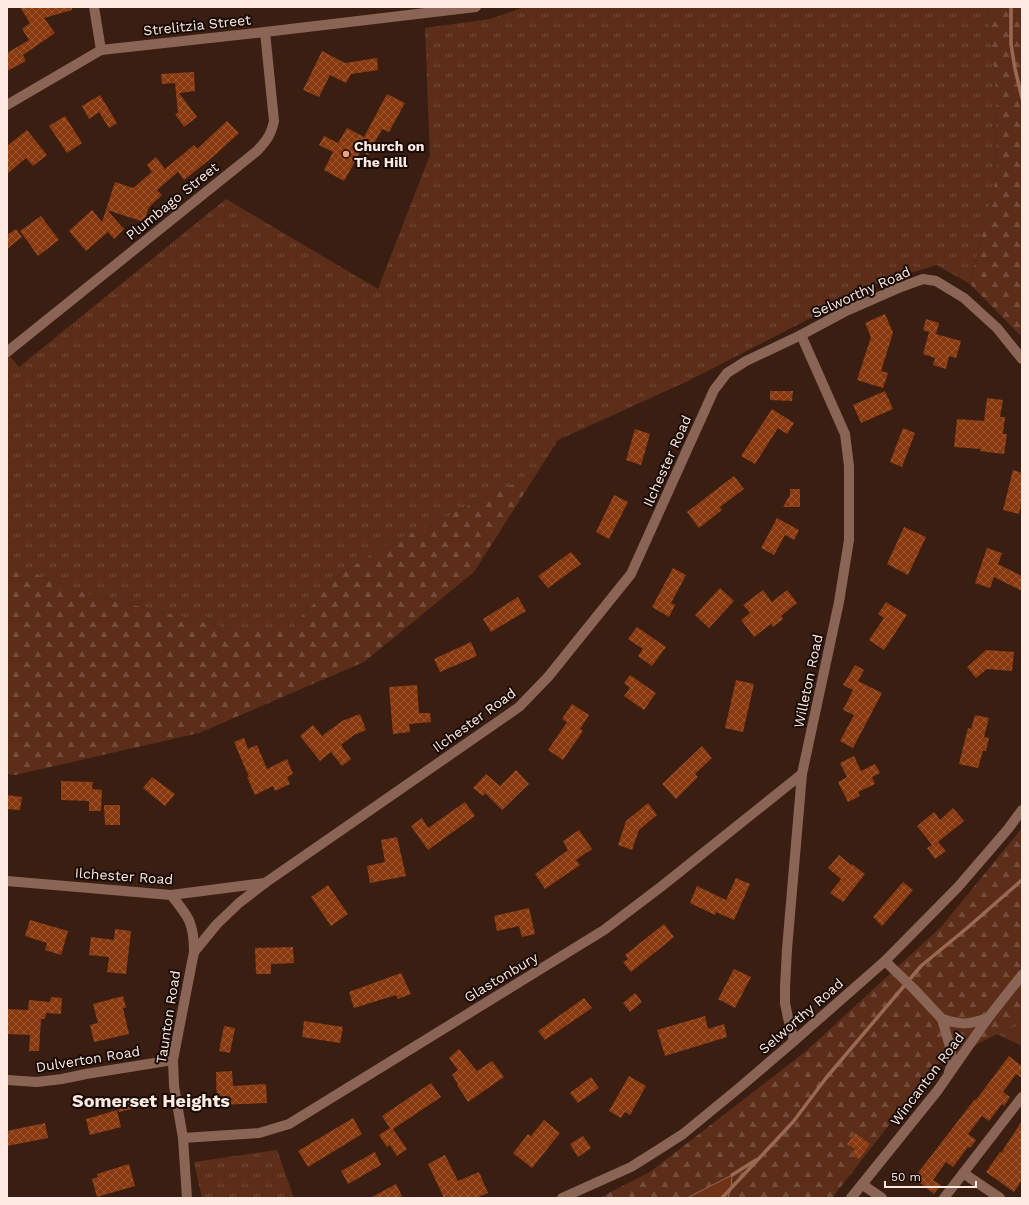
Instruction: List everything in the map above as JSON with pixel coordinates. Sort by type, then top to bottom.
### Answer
[{"type":"street","points":[[94,7],[101,50]]},
{"type":"street","name":"Strelitzia Street","points":[[7,105],[101,50],[476,7]]},
{"type":"street","name":"Plumbago Street","points":[[7,352],[257,151],[265,142],[272,131],[274,121],[265,32]]},
{"type":"street","name":"Selworthy Road","points":[[801,335],[844,312],[923,279],[936,281],[964,298],[997,328],[1022,359]]},
{"type":"street","name":"Willeton Road","points":[[794,1041],[788,1018],[785,987],[802,774],[839,602],[849,540],[849,466],[845,434],[801,335]]},
{"type":"street","name":"Ilchester Road","points":[[7,881],[171,895],[265,883],[519,707],[524,702],[548,677],[632,574],[714,390],[727,373],[746,361],[801,335]]},
{"type":"street","name":"Glastonbury","points":[[183,1138],[259,1133],[289,1124],[604,930],[662,886],[802,774]]},
{"type":"street","name":"Selworthy Road","points":[[562,1198],[631,1167],[683,1134],[794,1041],[885,961],[958,887],[1008,829],[1022,810]]},
{"type":"street","points":[[194,952],[216,924],[239,903],[265,883]]},
{"type":"street","name":"Taunton Road","points":[[171,895],[187,916],[192,927],[194,939],[194,952],[173,1060],[174,1086],[183,1138],[187,1198]]},
{"type":"street","points":[[885,961],[942,1019],[950,1047],[952,1063],[947,1078]]},
{"type":"street","name":"Wincanton Road","points":[[851,1198],[863,1185],[947,1078],[988,1018],[1022,975]]},
{"type":"street","points":[[942,1019],[958,1024],[971,1024],[988,1018]]},
{"type":"street","name":"Dulverton Road","points":[[7,1080],[37,1082],[62,1079],[173,1060]]},
{"type":"street","points":[[944,1198],[1022,1097]]},
{"type":"street","points":[[963,1173],[1000,1198]]},
{"type":"street","points":[[863,1185],[882,1198]]},
{"type":"green space","points":[[525,7],[988,7],[996,91],[997,174],[970,284],[937,265],[881,282],[688,381],[558,440],[537,473],[382,547],[338,576],[291,629],[233,629],[88,594],[7,563],[7,353],[19,367],[226,199],[378,289],[430,155],[425,28],[490,19]]},
{"type":"green space","points":[[988,7],[1022,7],[1022,337],[970,284],[997,174],[996,91]]},
{"type":"green space","points":[[537,473],[474,572],[364,662],[199,733],[15,775],[7,774],[7,563],[88,594],[233,629],[291,629],[338,576],[382,547]]},
{"type":"green space","points":[[1022,828],[1022,1019],[997,1034],[935,1066],[832,1198],[728,1198],[731,1188],[731,1175],[687,1198],[599,1198],[650,1172],[805,1052],[941,927]]},
{"type":"green space","points":[[1022,1019],[1022,1046],[997,1034]]},
{"type":"green space","points":[[277,1150],[294,1198],[202,1198],[194,1162]]},
{"type":"shaded area","points":[[732,1175],[731,1188],[728,1198],[687,1198]]},
{"type":"building","points":[[20,7],[72,7],[72,10],[44,18],[55,33],[23,55],[26,61],[7,71],[7,53],[29,40],[22,29],[30,23]]},
{"type":"building","points":[[322,51],[345,63],[377,58],[378,70],[351,74],[346,83],[330,75],[319,97],[303,90]]},
{"type":"building","points":[[194,72],[195,91],[179,93],[197,117],[184,127],[175,114],[178,113],[175,83],[162,84],[161,74]]},
{"type":"building","name":"Church on The Hill","points":[[387,94],[405,103],[389,132],[382,129],[368,155],[361,151],[344,181],[324,170],[333,152],[319,145],[324,136],[338,143],[347,128],[364,137]]},
{"type":"building","points":[[100,95],[117,123],[109,128],[99,112],[89,119],[82,106]]},
{"type":"building","points":[[65,116],[82,143],[67,153],[49,126]]},
{"type":"building","points":[[227,121],[239,133],[214,156],[184,180],[178,172],[157,190],[162,195],[149,207],[144,222],[107,210],[124,229],[114,239],[108,232],[86,251],[69,231],[92,210],[102,222],[115,182],[133,188],[152,172],[147,165],[156,157],[165,169],[194,145],[197,149]]},
{"type":"building","points":[[27,130],[47,155],[33,166],[26,158],[7,174],[7,146]]},
{"type":"building","points":[[41,216],[59,240],[38,256],[20,231]]},
{"type":"building","points":[[16,229],[22,237],[7,249],[7,235]]},
{"type":"building","points":[[885,314],[893,333],[881,371],[888,373],[883,388],[857,380],[871,337],[865,323]]},
{"type":"building","points":[[926,319],[939,323],[936,334],[961,341],[956,358],[949,356],[946,369],[933,365],[935,358],[923,354],[929,332],[923,330]]},
{"type":"building","points":[[770,391],[793,391],[792,401],[770,400]]},
{"type":"building","points":[[885,391],[893,409],[861,423],[853,405]]},
{"type":"building","points":[[987,398],[1003,400],[1000,417],[1005,417],[1003,434],[1007,434],[1004,454],[980,451],[981,449],[954,447],[957,419],[984,421]]},
{"type":"building","points":[[772,409],[794,423],[787,434],[778,428],[755,464],[741,456]]},
{"type":"building","points":[[903,428],[915,433],[902,467],[890,462]]},
{"type":"building","points":[[635,429],[650,434],[641,465],[626,460]]},
{"type":"building","points":[[1013,470],[1022,473],[1022,502],[1019,514],[1003,510]]},
{"type":"building","points":[[734,476],[744,489],[720,507],[722,510],[699,528],[687,512]]},
{"type":"building","points":[[790,489],[800,489],[800,507],[783,507],[790,495]]},
{"type":"building","points":[[614,495],[628,502],[609,539],[596,532]]},
{"type":"building","points":[[777,518],[799,530],[794,540],[785,535],[774,555],[761,548]]},
{"type":"building","points":[[904,527],[926,537],[908,575],[887,564]]},
{"type":"building","points":[[987,548],[1002,553],[998,564],[1022,576],[1022,591],[994,577],[990,588],[975,583]]},
{"type":"building","points":[[571,552],[581,564],[548,588],[538,576]]},
{"type":"building","points":[[673,568],[686,575],[671,603],[675,605],[669,617],[652,607]]},
{"type":"building","points":[[720,588],[734,601],[709,628],[695,615]]},
{"type":"building","points":[[763,590],[772,602],[787,590],[797,603],[781,616],[783,619],[773,627],[771,624],[754,637],[741,620],[750,613],[743,605]]},
{"type":"building","points":[[518,597],[526,611],[491,632],[483,619]]},
{"type":"building","points":[[886,602],[907,615],[884,650],[869,640],[884,618],[878,614]]},
{"type":"building","points":[[637,627],[666,647],[652,666],[638,656],[643,649],[628,639]]},
{"type":"building","points":[[471,642],[477,656],[440,672],[434,659]]},
{"type":"building","points":[[986,650],[1014,652],[1012,671],[987,669],[976,678],[967,667]]},
{"type":"building","points":[[855,665],[864,670],[858,681],[882,693],[853,748],[840,741],[854,715],[843,710],[853,690],[843,685]]},
{"type":"building","points":[[630,675],[656,693],[644,710],[624,696],[630,688],[624,683]]},
{"type":"building","points":[[736,680],[754,684],[743,732],[725,728]]},
{"type":"building","points":[[417,685],[419,713],[430,713],[431,722],[409,724],[410,732],[393,734],[389,687]]},
{"type":"building","points":[[572,704],[589,715],[580,729],[583,731],[563,760],[548,750],[567,722],[562,719]]},
{"type":"building","points":[[360,714],[366,730],[354,735],[341,745],[351,759],[342,766],[331,752],[320,761],[300,736],[313,725],[322,736],[342,721]]},
{"type":"building","points":[[975,715],[989,718],[984,737],[989,738],[986,751],[983,751],[978,768],[959,764],[968,728],[971,729]]},
{"type":"building","points":[[244,738],[248,749],[257,745],[267,769],[287,759],[293,774],[287,777],[290,784],[275,791],[273,786],[255,795],[234,742]]},
{"type":"building","points":[[702,746],[712,758],[695,774],[698,777],[676,799],[662,784]]},
{"type":"building","points":[[854,756],[861,771],[875,764],[880,773],[872,777],[875,784],[858,792],[860,796],[848,802],[838,782],[847,777],[840,763]]},
{"type":"building","points":[[516,770],[529,784],[502,810],[485,793],[483,796],[473,788],[486,774],[500,786]]},
{"type":"building","points":[[152,777],[175,794],[165,806],[143,788]]},
{"type":"building","points":[[61,781],[93,782],[92,789],[102,790],[101,811],[89,811],[89,801],[61,800]]},
{"type":"building","points":[[7,795],[22,797],[20,810],[7,809]]},
{"type":"building","points":[[465,802],[475,816],[428,850],[411,826],[422,818],[428,828]]},
{"type":"building","points":[[648,803],[657,815],[639,830],[632,850],[618,845],[626,821]]},
{"type":"building","points":[[104,805],[120,805],[120,825],[105,825]]},
{"type":"building","points":[[953,808],[964,821],[938,842],[946,851],[935,859],[927,848],[932,845],[917,826],[934,812],[940,820]]},
{"type":"building","points":[[579,830],[592,849],[576,860],[580,865],[545,889],[535,874],[568,850],[563,841]]},
{"type":"building","points":[[397,837],[406,876],[370,883],[367,866],[385,862],[381,840]]},
{"type":"building","points":[[839,855],[865,874],[843,902],[830,893],[841,879],[828,868]]},
{"type":"building","points":[[736,878],[750,884],[734,920],[716,912],[715,915],[690,903],[697,886],[726,900]]},
{"type":"building","points":[[903,882],[913,890],[882,926],[873,917]]},
{"type":"building","points":[[328,885],[348,914],[331,926],[311,897]]},
{"type":"building","points":[[529,908],[535,934],[522,937],[519,926],[497,931],[494,916]]},
{"type":"building","points":[[30,920],[68,931],[61,955],[45,950],[47,943],[25,936]]},
{"type":"building","points":[[664,924],[674,937],[631,972],[623,962],[628,959],[625,955]]},
{"type":"building","points":[[115,929],[131,931],[126,974],[107,972],[109,957],[89,955],[91,937],[114,940]]},
{"type":"building","points":[[293,947],[294,963],[271,964],[271,974],[256,974],[255,948]]},
{"type":"building","points":[[734,969],[751,977],[735,1008],[718,999]]},
{"type":"building","points":[[401,973],[411,994],[398,999],[396,995],[354,1008],[349,992]]},
{"type":"building","points":[[635,993],[642,1002],[630,1012],[623,1003]]},
{"type":"building","points":[[123,996],[126,1008],[123,1008],[129,1034],[94,1042],[90,1025],[98,1023],[93,1004]]},
{"type":"building","points":[[51,997],[62,998],[61,1014],[46,1013],[45,1019],[41,1019],[39,1051],[29,1051],[30,1035],[7,1034],[7,1009],[28,1010],[29,1000],[50,1002]]},
{"type":"building","points":[[584,998],[592,1008],[545,1040],[538,1031]]},
{"type":"building","points":[[705,1016],[708,1029],[724,1024],[727,1037],[665,1056],[657,1030]]},
{"type":"building","points":[[304,1021],[343,1027],[340,1043],[302,1037]]},
{"type":"building","points":[[224,1026],[235,1028],[230,1053],[219,1051]]},
{"type":"building","points":[[459,1049],[477,1071],[492,1061],[504,1077],[468,1102],[452,1075],[458,1070],[449,1058]]},
{"type":"building","points":[[1009,1056],[1022,1066],[1022,1078],[1016,1074],[1003,1092],[1010,1097],[1004,1106],[1002,1104],[989,1121],[982,1116],[968,1134],[976,1140],[970,1148],[968,1147],[953,1167],[946,1162],[933,1180],[941,1185],[934,1194],[914,1178]]},
{"type":"building","points":[[232,1071],[233,1086],[266,1084],[267,1103],[217,1105],[216,1072]]},
{"type":"building","points":[[629,1076],[646,1086],[630,1115],[625,1112],[621,1118],[609,1111]]},
{"type":"building","points":[[591,1077],[599,1088],[578,1103],[570,1093]]},
{"type":"building","points":[[431,1083],[441,1097],[393,1129],[407,1149],[397,1156],[390,1145],[387,1147],[379,1135],[390,1128],[382,1116]]},
{"type":"building","points":[[130,1098],[132,1109],[119,1112],[117,1102]]},
{"type":"building","points":[[117,1110],[121,1127],[90,1135],[86,1119]]},
{"type":"building","points":[[353,1118],[362,1134],[308,1167],[298,1151]]},
{"type":"building","points":[[544,1120],[560,1133],[532,1168],[513,1153],[528,1134],[531,1136]]},
{"type":"building","points":[[1022,1121],[1022,1180],[1014,1192],[986,1172],[1000,1152],[1001,1153]]},
{"type":"building","points":[[45,1123],[48,1138],[7,1146],[7,1131]]},
{"type":"building","points":[[855,1133],[870,1144],[859,1159],[851,1154],[855,1149],[847,1144]]},
{"type":"building","points":[[583,1136],[591,1148],[578,1157],[570,1144]]},
{"type":"building","points":[[375,1152],[381,1165],[348,1184],[341,1171]]},
{"type":"building","points":[[445,1155],[458,1181],[479,1172],[488,1193],[476,1198],[444,1198],[428,1164]]},
{"type":"building","points":[[129,1164],[135,1186],[97,1197],[92,1179],[98,1177],[97,1174]]},
{"type":"building","points":[[396,1184],[403,1198],[370,1198]]},
{"type":"waterway","points":[[1011,7],[1011,44],[1022,98]]},
{"type":"waterway","points":[[722,1198],[793,1122],[826,1078],[921,966],[1022,880]]},
{"type":"waterway","points":[[732,1175],[756,1160]]},
{"type":"place","name":"Church on The Hill","points":[[346,154]]},
{"type":"district","name":"Somerset Heights","points":[[151,1101]]}]
